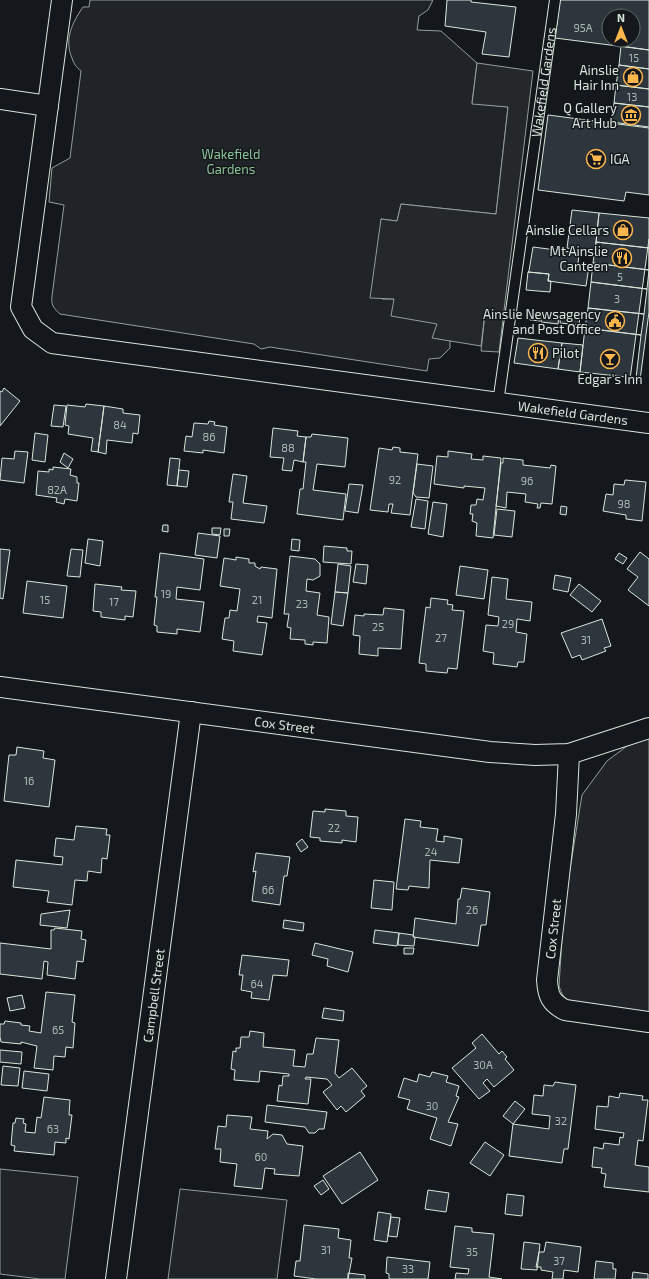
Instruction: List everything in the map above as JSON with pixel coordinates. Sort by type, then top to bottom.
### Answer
[{"type":"street","name":"Wakefield Gardens","points":[[62,0],[21,307],[33,329],[52,343],[649,423]]},
{"type":"street","points":[[0,99],[48,106]]},
{"type":"street","name":"Cox Street","points":[[0,687],[490,752],[535,755],[569,754],[649,728]]},
{"type":"street","name":"Campbell Street","points":[[116,1279],[191,712]]},
{"type":"street","name":"Cox Street","points":[[569,754],[566,814],[547,980],[547,993],[554,1004],[565,1010],[649,1022]]},
{"type":"lane","name":"Wakefield Gardens","points":[[498,403],[555,0]]},
{"type":"green space","name":"Wakefield Gardens","points":[[90,0],[433,0],[428,10],[419,16],[417,30],[441,31],[477,63],[472,103],[508,107],[496,214],[401,204],[397,221],[381,219],[382,299],[394,299],[450,325],[450,348],[440,358],[429,359],[427,371],[270,347],[261,349],[254,344],[60,314],[56,310],[52,304],[52,299],[64,205],[49,202],[52,168],[70,158],[81,71],[75,65],[73,60],[70,51],[69,38],[76,19],[83,7],[89,7]]},
{"type":"green space","points":[[649,738],[649,1012],[582,1005],[565,998],[559,986],[564,907],[582,795],[607,761],[627,746]]},
{"type":"green space","points":[[0,1169],[78,1177],[65,1279],[40,1279],[0,1274]]},
{"type":"green space","points":[[180,1189],[287,1200],[277,1279],[168,1279]]},
{"type":"shaded area","points":[[477,63],[533,71],[499,352],[481,351],[485,313],[481,346],[432,338],[437,324],[391,316],[394,299],[370,298],[381,219],[397,221],[401,204],[496,214],[508,107],[472,104]]},
{"type":"building","points":[[447,0],[471,0],[471,2],[516,7],[509,57],[482,54],[486,32],[445,26]]},
{"type":"building","points":[[560,0],[649,0],[649,50],[633,48],[641,48],[641,8],[601,8],[601,44],[555,38]]},
{"type":"building","points":[[621,48],[649,50],[649,69],[619,65]]},
{"type":"building","name":"Ainslie Hair Inn","points":[[619,65],[649,69],[649,89],[616,85]]},
{"type":"building","points":[[616,85],[649,89],[649,107],[614,103]]},
{"type":"building","name":"Q Gallery Art Hub","points":[[614,103],[649,107],[649,127],[612,122]]},
{"type":"building","name":"IGA","points":[[548,115],[649,128],[649,195],[626,192],[624,201],[538,190]]},
{"type":"building","points":[[572,210],[599,213],[595,253],[567,248]]},
{"type":"building","name":"Ainslie Cellars","points":[[599,213],[649,218],[649,248],[596,242]]},
{"type":"building","points":[[649,239],[649,312],[640,380],[630,379]]},
{"type":"building","name":"Mt Ainslie Canteen","points":[[596,242],[649,248],[649,270],[593,263]]},
{"type":"building","points":[[533,247],[579,253],[578,264],[589,266],[586,286],[548,281],[549,274],[528,272]]},
{"type":"building","points":[[593,263],[649,270],[647,289],[591,282]]},
{"type":"building","points":[[528,272],[549,274],[548,281],[551,281],[550,292],[526,290]]},
{"type":"building","points":[[591,282],[647,289],[644,314],[588,308]]},
{"type":"building","name":"Ainslie Newsagency and Post Office","points":[[588,308],[644,314],[641,335],[585,328]]},
{"type":"building","points":[[531,313],[540,314],[540,321],[530,320]]},
{"type":"building","points":[[542,313],[559,315],[558,324],[541,322]]},
{"type":"building","points":[[561,313],[580,316],[579,325],[560,323]]},
{"type":"building","name":"Edgar's Inn","points":[[585,328],[641,335],[636,378],[580,372]]},
{"type":"building","name":"Pilot","points":[[518,338],[562,343],[558,369],[514,363]]},
{"type":"building","points":[[562,343],[583,345],[580,372],[558,369]]},
{"type":"building","points":[[4,388],[20,401],[0,426],[0,391],[2,392]]},
{"type":"building","points":[[86,404],[104,406],[98,452],[91,451],[93,438],[68,434],[69,426],[65,425],[67,405],[85,407]]},
{"type":"building","points":[[54,405],[66,406],[63,427],[51,426]]},
{"type":"building","points":[[104,406],[123,409],[123,413],[140,415],[138,434],[133,433],[132,443],[107,440],[106,454],[98,452]]},
{"type":"building","points":[[209,421],[215,422],[214,425],[227,427],[224,453],[203,450],[203,453],[184,451],[186,436],[192,437],[194,423],[208,424]]},
{"type":"building","points":[[273,428],[298,431],[297,436],[306,437],[303,462],[294,460],[292,471],[282,470],[284,458],[270,457]]},
{"type":"building","points":[[35,433],[48,435],[45,462],[32,460]]},
{"type":"building","points":[[312,434],[348,438],[345,467],[317,464],[313,490],[346,494],[343,520],[297,514],[300,489],[303,489],[306,462],[303,462],[306,437],[311,437]]},
{"type":"building","points":[[393,447],[400,448],[400,452],[418,454],[410,515],[391,513],[393,504],[389,504],[388,512],[370,510],[379,448],[392,450]]},
{"type":"building","points":[[15,451],[28,452],[24,483],[0,480],[2,458],[14,459]]},
{"type":"building","points":[[448,451],[472,454],[471,459],[483,460],[483,456],[501,458],[493,538],[476,536],[477,523],[472,521],[473,514],[470,514],[471,505],[476,505],[477,499],[483,500],[485,488],[464,486],[464,488],[434,484],[437,456],[448,457]]},
{"type":"building","points":[[64,453],[73,459],[68,468],[60,462]]},
{"type":"building","points":[[170,458],[180,459],[177,486],[167,485]]},
{"type":"building","points":[[503,458],[523,460],[523,465],[550,468],[551,465],[556,466],[552,504],[541,503],[540,508],[537,508],[538,504],[525,502],[526,494],[507,492],[506,508],[496,506],[501,463],[503,463]]},
{"type":"building","points":[[417,464],[433,466],[429,498],[416,497],[413,493]]},
{"type":"building","points":[[53,467],[71,469],[70,475],[77,477],[77,483],[79,483],[77,501],[65,499],[64,504],[56,502],[57,498],[36,495],[38,471],[49,472],[49,469],[53,470]]},
{"type":"building","points":[[179,470],[189,471],[187,487],[177,486]]},
{"type":"building","points":[[233,474],[247,476],[243,503],[267,506],[264,523],[231,519],[233,502],[229,502]]},
{"type":"building","points":[[625,480],[646,482],[642,521],[626,519],[626,515],[603,511],[606,494],[613,495],[614,484],[624,485]]},
{"type":"building","points":[[349,484],[363,485],[358,513],[345,511]]},
{"type":"building","points":[[416,499],[428,501],[425,529],[411,527]]},
{"type":"building","points":[[433,502],[447,504],[443,537],[428,534]]},
{"type":"building","points":[[561,506],[567,507],[566,515],[560,514]]},
{"type":"building","points":[[497,509],[515,511],[512,537],[494,535]]},
{"type":"building","points":[[163,525],[168,525],[168,532],[162,531]]},
{"type":"building","points":[[212,528],[221,528],[220,535],[212,534]]},
{"type":"building","points":[[224,529],[230,529],[229,536],[224,536]]},
{"type":"building","points":[[198,533],[220,536],[217,558],[195,555]]},
{"type":"building","points":[[88,539],[103,541],[100,566],[85,563]]},
{"type":"building","points":[[292,539],[300,540],[299,551],[291,550]]},
{"type":"building","points":[[324,546],[347,548],[347,551],[352,551],[351,564],[323,562]]},
{"type":"building","points":[[0,549],[10,550],[3,599],[0,598]]},
{"type":"building","points":[[71,549],[83,550],[80,577],[67,576]]},
{"type":"building","points":[[640,552],[649,559],[649,606],[628,590],[638,577],[627,569]]},
{"type":"building","points":[[160,553],[204,559],[200,590],[177,587],[176,599],[204,602],[200,632],[177,629],[177,634],[157,632],[157,626],[154,625],[157,597],[155,597]]},
{"type":"building","points":[[619,553],[627,558],[623,564],[615,559]]},
{"type":"building","points":[[290,556],[315,559],[320,564],[320,576],[313,580],[307,579],[306,591],[320,593],[317,615],[329,617],[327,643],[313,642],[313,645],[305,644],[305,640],[290,639],[291,628],[287,627],[289,614],[284,614]]},
{"type":"building","points":[[236,557],[249,559],[249,563],[255,563],[255,566],[260,569],[261,567],[277,569],[272,618],[258,616],[257,622],[267,623],[262,655],[233,651],[234,641],[222,639],[225,618],[229,618],[230,610],[237,611],[240,589],[220,586],[224,558],[236,560]]},
{"type":"building","points":[[338,564],[351,566],[348,593],[335,592]]},
{"type":"building","points":[[356,564],[368,565],[366,584],[353,582]]},
{"type":"building","points":[[460,566],[488,570],[484,599],[456,595]]},
{"type":"building","points":[[555,575],[571,578],[568,592],[553,589]]},
{"type":"building","points":[[492,577],[508,579],[506,599],[532,602],[530,621],[517,619],[516,632],[527,634],[524,662],[518,662],[517,667],[493,664],[494,653],[483,651],[486,625],[498,626],[499,617],[488,615]]},
{"type":"building","points":[[27,581],[67,586],[63,618],[23,613]]},
{"type":"building","points":[[95,584],[122,587],[121,590],[136,591],[133,617],[125,616],[125,620],[101,617],[101,612],[93,611]]},
{"type":"building","points":[[579,584],[601,601],[592,612],[570,595]]},
{"type":"building","points":[[335,592],[348,593],[343,626],[331,624]]},
{"type":"building","points":[[431,598],[448,600],[447,604],[453,605],[452,610],[464,611],[457,669],[448,668],[447,673],[426,671],[426,664],[419,663],[426,607],[430,608]]},
{"type":"building","points":[[384,608],[404,610],[401,649],[378,648],[378,656],[359,654],[360,636],[353,635],[355,615],[383,615]]},
{"type":"building","points":[[602,619],[611,646],[604,648],[606,651],[582,660],[580,655],[572,658],[561,633]]},
{"type":"building","points":[[17,747],[44,751],[43,758],[55,760],[49,807],[4,801],[9,755],[16,755]]},
{"type":"building","points":[[325,809],[346,811],[346,816],[358,817],[356,842],[342,840],[342,843],[320,841],[320,838],[310,837],[313,811],[325,812]]},
{"type":"building","points":[[405,819],[421,821],[420,827],[438,829],[436,841],[444,842],[444,836],[462,839],[459,863],[430,860],[429,888],[409,886],[408,890],[396,889]]},
{"type":"building","points":[[76,826],[107,829],[106,835],[110,835],[107,859],[102,858],[101,873],[88,871],[87,881],[75,880],[72,905],[47,902],[49,891],[13,887],[16,860],[62,865],[63,857],[54,856],[56,838],[74,840]]},
{"type":"building","points":[[302,839],[308,847],[301,852],[296,844]]},
{"type":"building","points":[[256,853],[290,857],[287,876],[284,876],[280,905],[252,901],[256,871],[253,872]]},
{"type":"building","points":[[374,880],[394,882],[392,910],[371,908]]},
{"type":"building","points":[[462,888],[490,892],[486,925],[481,925],[478,946],[413,937],[415,918],[456,924],[458,899],[460,899]]},
{"type":"building","points":[[70,910],[67,928],[40,925],[41,914]]},
{"type":"building","points":[[284,920],[304,923],[303,931],[283,928]]},
{"type":"building","points":[[55,928],[82,931],[81,939],[86,940],[83,962],[77,961],[75,979],[47,975],[48,962],[44,961],[42,979],[0,974],[0,943],[51,949],[51,930],[54,930]]},
{"type":"building","points":[[375,930],[399,933],[397,946],[373,943]]},
{"type":"building","points":[[399,933],[413,935],[415,938],[414,946],[398,945]]},
{"type":"building","points":[[315,943],[353,952],[348,972],[327,966],[328,959],[312,955]]},
{"type":"building","points":[[404,948],[414,948],[413,954],[404,954]]},
{"type":"building","points":[[242,955],[289,960],[287,976],[273,975],[269,1000],[251,998],[252,992],[241,990],[243,975],[239,975]]},
{"type":"building","points":[[46,992],[75,995],[72,1022],[75,1023],[73,1048],[66,1047],[65,1057],[54,1056],[53,1070],[34,1068],[37,1046],[21,1042],[21,1044],[1,1042],[0,1037],[0,1024],[4,1024],[5,1021],[30,1026],[29,1031],[41,1033]]},
{"type":"building","points":[[22,995],[25,1008],[10,1011],[7,998]]},
{"type":"building","points":[[324,1008],[344,1011],[343,1021],[322,1018]]},
{"type":"building","points":[[250,1031],[264,1033],[263,1047],[295,1050],[293,1066],[305,1067],[307,1054],[313,1054],[316,1038],[339,1040],[335,1073],[339,1078],[352,1068],[367,1086],[361,1091],[365,1096],[346,1112],[341,1106],[337,1110],[323,1092],[332,1085],[327,1079],[306,1077],[305,1079],[311,1079],[308,1104],[277,1101],[279,1085],[282,1086],[283,1076],[289,1076],[289,1074],[260,1071],[259,1082],[234,1080],[235,1070],[231,1069],[233,1051],[236,1052],[236,1048],[240,1048],[241,1037],[249,1037]]},
{"type":"building","points":[[482,1034],[499,1054],[502,1051],[507,1057],[505,1059],[514,1070],[494,1087],[487,1079],[483,1083],[490,1091],[479,1099],[452,1068],[476,1048],[472,1043]]},
{"type":"building","points":[[0,1050],[22,1052],[21,1064],[0,1062]]},
{"type":"building","points":[[3,1066],[20,1068],[18,1086],[1,1085]]},
{"type":"building","points":[[24,1071],[49,1074],[47,1091],[22,1088]]},
{"type":"building","points":[[432,1072],[448,1076],[446,1082],[459,1086],[456,1096],[459,1097],[448,1122],[458,1124],[451,1146],[430,1139],[437,1118],[407,1109],[410,1100],[398,1097],[404,1078],[417,1082],[419,1074],[430,1077]]},
{"type":"building","points":[[555,1082],[576,1085],[568,1149],[564,1149],[562,1163],[509,1156],[513,1124],[549,1129],[550,1116],[532,1114],[534,1095],[543,1096],[544,1085],[553,1086]]},
{"type":"building","points":[[620,1093],[643,1096],[642,1100],[648,1100],[643,1141],[638,1140],[635,1165],[649,1167],[649,1192],[604,1187],[606,1174],[601,1173],[602,1168],[592,1167],[594,1147],[603,1149],[604,1143],[619,1145],[620,1137],[623,1138],[624,1133],[595,1129],[597,1106],[608,1107],[609,1096],[619,1098]]},
{"type":"building","points":[[44,1097],[70,1100],[69,1115],[72,1115],[69,1139],[66,1138],[66,1143],[55,1142],[54,1155],[14,1151],[15,1146],[11,1145],[13,1123],[15,1123],[16,1118],[24,1119],[23,1123],[26,1124],[25,1132],[35,1133],[37,1117],[41,1118]]},
{"type":"building","points":[[515,1101],[525,1109],[513,1124],[503,1116]]},
{"type":"building","points":[[267,1105],[327,1112],[324,1129],[319,1129],[315,1133],[309,1133],[305,1127],[265,1122]]},
{"type":"building","points":[[227,1115],[252,1117],[250,1129],[268,1131],[267,1139],[273,1134],[282,1135],[287,1144],[303,1146],[299,1176],[274,1174],[275,1169],[265,1168],[262,1189],[234,1186],[237,1164],[220,1162],[221,1149],[215,1149],[218,1126],[226,1127]]},
{"type":"building","points":[[485,1142],[504,1155],[490,1176],[470,1163]]},
{"type":"building","points":[[360,1152],[378,1180],[342,1204],[323,1176]]},
{"type":"building","points":[[323,1180],[329,1189],[321,1195],[314,1186]]},
{"type":"building","points":[[428,1190],[449,1193],[446,1212],[425,1209]]},
{"type":"building","points":[[507,1194],[524,1196],[522,1216],[505,1214]]},
{"type":"building","points":[[378,1212],[391,1214],[387,1242],[374,1240]]},
{"type":"building","points":[[391,1217],[400,1218],[397,1237],[388,1236]]},
{"type":"building","points":[[304,1225],[339,1229],[338,1238],[351,1240],[349,1258],[352,1258],[348,1279],[316,1279],[294,1276],[296,1261],[300,1261]]},
{"type":"building","points":[[455,1226],[472,1228],[472,1232],[494,1234],[489,1277],[502,1279],[455,1279],[456,1273],[468,1274],[469,1269],[450,1267]]},
{"type":"building","points":[[524,1242],[540,1244],[537,1270],[521,1269]]},
{"type":"building","points":[[546,1242],[581,1247],[578,1272],[564,1270],[563,1279],[552,1279],[553,1272],[541,1270],[541,1267],[536,1267],[539,1252],[544,1252]]},
{"type":"building","points":[[387,1257],[430,1262],[428,1279],[389,1279],[389,1274],[386,1273]]},
{"type":"building","points":[[596,1261],[613,1263],[613,1269],[616,1269],[615,1279],[594,1279]]},
{"type":"building","points":[[633,1272],[648,1274],[648,1279],[632,1279]]},
{"type":"building","points":[[348,1273],[365,1275],[365,1279],[348,1279]]},
{"type":"place","name":"Ainslie Hair Inn","points":[[633,77]]},
{"type":"place","name":"Q Gallery Art Hub","points":[[631,115]]},
{"type":"place","name":"IGA","points":[[596,159]]},
{"type":"place","name":"Ainslie Cellars","points":[[623,230]]},
{"type":"place","name":"Mt Ainslie Canteen","points":[[622,258]]},
{"type":"place","name":"Ainslie Newsagency and Post Office","points":[[615,321]]},
{"type":"place","name":"Pilot","points":[[538,353]]},
{"type":"place","name":"Edgar's Inn","points":[[610,359]]}]
